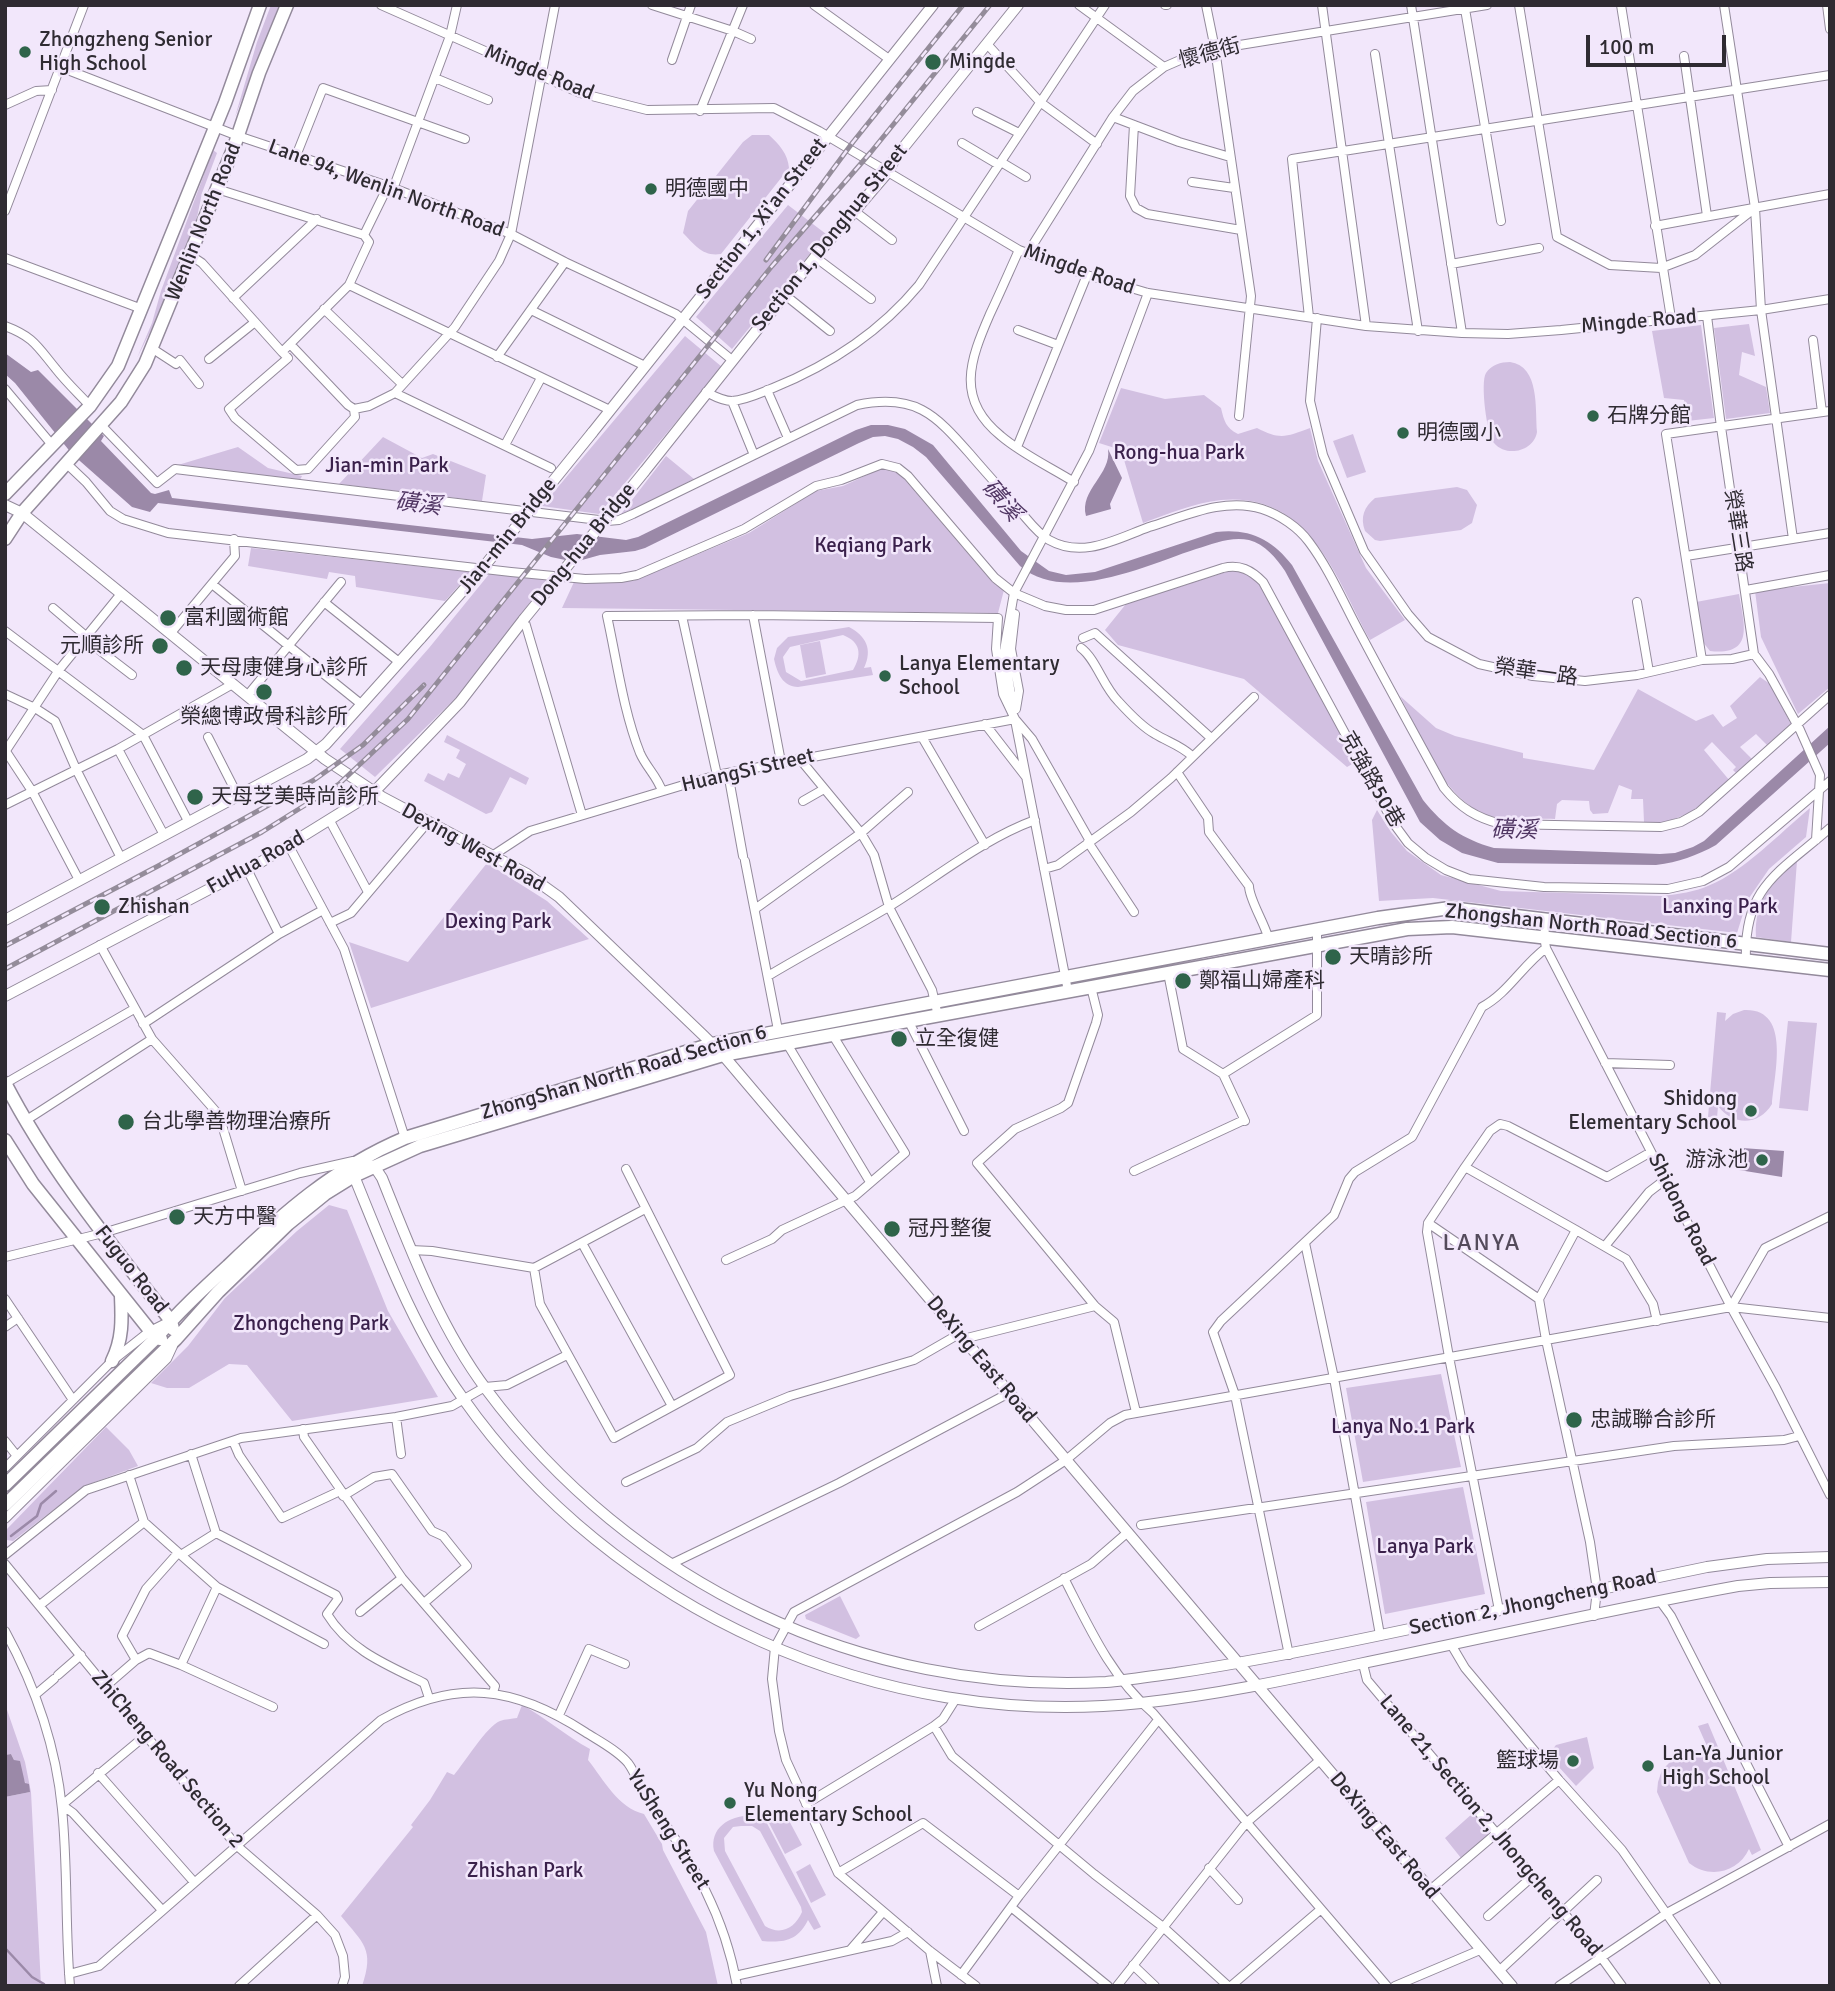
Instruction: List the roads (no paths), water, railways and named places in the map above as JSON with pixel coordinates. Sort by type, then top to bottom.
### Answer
[{"type":"main road","name":"Wenlin North Road","points":[[5,494],[88,408],[118,366],[215,127],[260,5]]},
{"type":"main road","name":"Wenlin North Road","points":[[5,539],[22,513],[121,402],[153,349],[287,5]]},
{"type":"main road","name":"Zhongshan North Road Section 6","points":[[1065,976],[1317,928],[1450,908],[1830,954]]},
{"type":"main road","name":"Zhongshan North Road Section 6","points":[[1068,991],[1407,929],[1452,927],[1545,942],[1830,970]]},
{"type":"main road","name":"ZhongShan North Road Section 6","points":[[374,1166],[435,1140],[723,1055],[909,1021],[937,1010],[1065,976]]},
{"type":"main road","name":"ZhongShan North Road Section 6","points":[[356,1161],[405,1138],[712,1044],[778,1030],[1068,991]]},
{"type":"main road","name":"Fuguo Road","points":[[5,1083],[56,1171],[171,1321],[176,1339],[153,1335],[33,1184],[5,1140]]},
{"type":"main road","points":[[5,1485],[113,1380],[153,1335],[171,1321],[270,1225],[314,1188],[356,1161]]},
{"type":"main road","points":[[5,1505],[176,1339],[210,1300],[288,1224],[325,1194],[374,1166]]},
{"type":"main road","points":[[112,1361],[123,1326],[121,1295]]},
{"type":"street","points":[[5,211],[84,5]]},
{"type":"street","name":"Mingde Road","points":[[382,5],[580,93],[648,110],[774,108],[1023,252],[1148,293],[1366,326],[1508,334],[1707,316],[1830,299]]},
{"type":"street","points":[[364,235],[390,187],[435,78],[450,36],[457,5]]},
{"type":"street","points":[[354,409],[369,406],[395,393],[448,334],[499,261],[511,234],[555,5]]},
{"type":"street","points":[[652,5],[751,39]]},
{"type":"street","points":[[672,60],[691,5]]},
{"type":"street","points":[[700,111],[743,5]]},
{"type":"street","points":[[814,5],[889,59]]},
{"type":"street","name":"Section 1, Xi'an Street","points":[[592,433],[933,5]]},
{"type":"street","name":"Section 1, Donghua Street","points":[[644,472],[853,210],[888,172],[895,158],[1018,5]]},
{"type":"street","points":[[1079,5],[1164,67]]},
{"type":"street","points":[[706,392],[721,400],[732,401],[750,398],[794,380],[868,336],[898,311],[919,285],[1105,5]]},
{"type":"street","points":[[1206,5],[1215,49],[1251,296],[1238,416]]},
{"type":"street","points":[[1322,5],[1366,326]]},
{"type":"street","points":[[1411,5],[1462,333]]},
{"type":"street","name":"懷德街","points":[[1074,482],[1001,437],[987,423],[975,403],[970,379],[975,348],[1023,252],[1133,91],[1164,67],[1215,49],[1487,5]]},
{"type":"street","points":[[1519,5],[1557,237],[1610,265],[1661,268],[1695,255],[1755,208]]},
{"type":"street","points":[[1621,5],[1671,318]]},
{"type":"street","points":[[1724,5],[1755,208],[1761,310],[1793,539]]},
{"type":"street","points":[[1827,5],[1830,29]]},
{"type":"street","points":[[1465,9],[1501,221]]},
{"type":"street","points":[[987,44],[1040,102],[1097,144]]},
{"type":"street","points":[[1375,54],[1418,331]]},
{"type":"street","points":[[1684,56],[1707,216]]},
{"type":"street","name":"Lane 94, Wenlin North Road","points":[[60,67],[238,136],[390,187],[511,234],[676,314],[732,360]]},
{"type":"street","points":[[1342,152],[1830,75]]},
{"type":"street","points":[[435,78],[488,100]]},
{"type":"street","points":[[296,156],[323,88],[465,139]]},
{"type":"street","points":[[5,106],[36,91],[52,90]]},
{"type":"street","points":[[977,112],[1019,133]]},
{"type":"street","points":[[1113,117],[1179,142],[1230,157]]},
{"type":"street","points":[[1133,125],[1130,196],[1136,208],[1146,214],[1241,230]]},
{"type":"street","points":[[962,143],[1026,177]]},
{"type":"street","name":"榮華一路","points":[[1342,152],[1292,159],[1313,317],[1310,401],[1323,456],[1364,551],[1408,614],[1428,637],[1479,664],[1533,676],[1585,681],[1648,672],[1702,660],[1732,659],[1754,654]]},
{"type":"street","points":[[1192,182],[1234,188]]},
{"type":"street","points":[[217,189],[364,235],[369,242],[349,285],[282,352]]},
{"type":"street","points":[[1655,226],[1830,194]]},
{"type":"street","points":[[853,210],[892,240]]},
{"type":"street","points":[[233,298],[317,219]]},
{"type":"street","points":[[1451,264],[1539,248]]},
{"type":"street","points":[[190,255],[202,262],[288,358],[229,409],[234,418],[296,470],[308,469],[355,416],[354,409],[290,344]]},
{"type":"street","points":[[815,257],[871,299]]},
{"type":"street","points":[[5,258],[142,309]]},
{"type":"street","points":[[497,357],[565,262]]},
{"type":"street","points":[[1017,447],[1087,275]]},
{"type":"street","points":[[349,285],[610,410]]},
{"type":"street","points":[[1068,991],[1004,651],[1014,593],[1074,482],[1097,432],[1148,293]]},
{"type":"street","points":[[785,295],[830,331]]},
{"type":"street","points":[[324,309],[402,384]]},
{"type":"street","points":[[531,310],[645,366]]},
{"type":"street","name":"榮華三路","points":[[1707,316],[1754,654],[1769,674],[1799,729],[1821,775],[1821,788]]},
{"type":"street","points":[[209,359],[255,322]]},
{"type":"street","points":[[5,326],[25,335],[38,345],[88,408]]},
{"type":"street","points":[[1018,330],[1058,345]]},
{"type":"street","points":[[1702,660],[1666,434],[1826,412],[1813,340]]},
{"type":"street","points":[[153,349],[176,364],[180,360],[199,384]]},
{"type":"street","points":[[505,445],[541,378]]},
{"type":"street","points":[[5,389],[56,442]]},
{"type":"street","points":[[767,390],[788,438]]},
{"type":"street","points":[[395,393],[551,468]]},
{"type":"street","points":[[732,401],[754,455]]},
{"type":"street","points":[[100,427],[157,484],[175,469],[607,521],[619,520],[633,514],[857,405],[887,401],[916,408],[942,423],[1045,537],[1067,548],[1086,548],[1223,506],[1249,506],[1265,510],[1290,523],[1309,541],[1444,788],[1455,801],[1483,819],[1501,824],[1661,827],[1681,822],[1699,813],[1799,729],[1830,695]]},
{"type":"street","name":"Jian-min Bridge","points":[[399,662],[482,569],[592,433]]},
{"type":"street","name":"克強路50巷","points":[[69,461],[110,511],[123,519],[168,533],[585,579],[637,575],[744,529],[816,486],[841,480],[882,464],[898,468],[908,476],[995,578],[1014,593],[1045,606],[1066,610],[1094,610],[1223,568],[1247,569],[1263,582],[1394,824],[1408,843],[1426,858],[1469,879],[1544,887],[1668,889],[1692,884],[1729,867],[1830,781]]},
{"type":"street","name":"Dong-hua Bridge","points":[[524,619],[644,472]]},
{"type":"street","name":"Dexing West Road","points":[[5,505],[22,513],[316,752],[374,792],[527,874],[559,897],[712,1044]]},
{"type":"street","points":[[1686,556],[1830,533]]},
{"type":"street","points":[[170,634],[235,556],[234,539]]},
{"type":"street","points":[[1746,590],[1830,575]]},
{"type":"street","points":[[247,696],[341,582]]},
{"type":"street","points":[[212,584],[361,704]]},
{"type":"street","points":[[79,880],[32,791],[5,751],[59,670],[121,595]]},
{"type":"street","points":[[5,920],[239,796],[326,744],[399,662],[324,602]]},
{"type":"street","points":[[1637,602],[1648,672]]},
{"type":"street","points":[[52,608],[87,637],[89,642],[132,675]]},
{"type":"street","points":[[1015,614],[1011,649],[1018,691],[1015,719]]},
{"type":"street","points":[[753,615],[781,762]]},
{"type":"street","points":[[662,791],[658,779],[642,757],[634,734],[607,616],[998,618],[996,649],[1003,694],[1015,719],[1032,739],[1089,841],[1134,912]]},
{"type":"street","points":[[682,616],[717,775]]},
{"type":"street","points":[[524,619],[582,815]]},
{"type":"street","name":"FuHua Road","points":[[5,996],[289,846],[374,792],[460,702],[524,619]]},
{"type":"street","points":[[5,631],[143,735],[188,821]]},
{"type":"street","points":[[1083,638],[1095,633],[1211,737]]},
{"type":"street","points":[[1081,648],[1087,652],[1117,701],[1153,733],[1181,746],[1192,756]]},
{"type":"street","points":[[5,804],[143,735],[231,685]]},
{"type":"street","points":[[5,694],[55,721],[121,858]]},
{"type":"street","points":[[1044,869],[1058,865],[1131,812],[1177,772],[1254,697]]},
{"type":"street","name":"HuangSi Street","points":[[492,856],[530,831],[717,775],[1015,719]]},
{"type":"street","points":[[985,724],[1028,779]]},
{"type":"street","points":[[208,737],[239,796]]},
{"type":"street","points":[[922,737],[985,845]]},
{"type":"street","points":[[118,748],[164,835]]},
{"type":"street","points":[[799,758],[860,833],[874,855],[889,907],[932,989],[937,1010]]},
{"type":"street","points":[[1177,772],[1208,818],[1209,832],[1249,886],[1249,894],[1264,921],[1268,937]]},
{"type":"street","points":[[728,773],[778,1030]]},
{"type":"street","points":[[1816,840],[1821,788]]},
{"type":"street","points":[[803,801],[824,789]]},
{"type":"street","points":[[755,909],[860,833],[908,792]]},
{"type":"street","points":[[768,976],[889,907],[985,845],[1035,820]]},
{"type":"street","points":[[330,821],[368,892]]},
{"type":"street","points":[[330,923],[351,913],[428,822]]},
{"type":"street","points":[[1746,961],[1747,925],[1754,903],[1765,884],[1830,828]]},
{"type":"street","points":[[289,846],[344,949],[405,1138]]},
{"type":"street","points":[[247,869],[279,934]]},
{"type":"street","points":[[143,1024],[279,934],[323,910]]},
{"type":"street","points":[[1289,1655],[1235,1395],[1213,1332],[1221,1321],[1334,1215],[1349,1178],[1412,1137],[1482,1007],[1496,1000],[1545,942],[1546,921]]},
{"type":"street","points":[[1223,1074],[1317,1015],[1317,928]]},
{"type":"street","name":"Shidong Road","points":[[1545,942],[1830,1495]]},
{"type":"street","points":[[100,945],[152,1039],[219,1115],[242,1191]]},
{"type":"street","points":[[1134,1171],[1245,1121],[1223,1074],[1183,1049],[1168,973]]},
{"type":"street","points":[[1091,987],[1098,1015],[1068,1102],[1061,1108],[1015,1129],[977,1163],[1095,1306],[1114,1322],[1136,1412]]},
{"type":"street","points":[[5,1083],[134,1009]]},
{"type":"street","points":[[909,1021],[964,1131]]},
{"type":"street","points":[[726,1260],[847,1200],[905,1153],[832,1034]]},
{"type":"street","points":[[25,1121],[152,1039]]},
{"type":"street","points":[[786,1042],[870,1182]]},
{"type":"street","points":[[712,1044],[723,1055]]},
{"type":"street","name":"DeXing East Road","points":[[723,1055],[1239,1664]]},
{"type":"street","points":[[1605,1063],[1670,1065]]},
{"type":"street","points":[[1499,1610],[1449,1357],[1427,1232],[1428,1223],[1490,1131],[1500,1124],[1607,1177],[1651,1152]]},
{"type":"street","points":[[354,1176],[356,1161]]},
{"type":"street","points":[[5,1258],[103,1233],[332,1164],[356,1161],[374,1166]]},
{"type":"street","name":"Section 2, Jhongcheng Road","points":[[374,1166],[382,1178],[411,1251],[455,1340],[485,1387],[537,1451],[578,1492],[618,1527],[670,1564],[755,1613],[785,1627],[901,1664],[947,1673],[1048,1682],[1122,1680],[1289,1655],[1736,1562],[1830,1557]]},
{"type":"street","points":[[1465,1167],[1626,1259],[1653,1304],[1657,1321]]},
{"type":"street","points":[[534,1268],[540,1304],[614,1437],[730,1375],[626,1169]]},
{"type":"street","name":"Section 2, Jhongcheng Road","points":[[354,1176],[407,1302],[463,1399],[513,1461],[582,1530],[630,1567],[681,1600],[775,1647],[834,1671],[901,1690],[955,1700],[1049,1707],[1142,1703],[1258,1686],[1738,1586],[1830,1582]]},
{"type":"street","points":[[1605,1246],[1649,1192],[1666,1179]]},
{"type":"street","points":[[411,1251],[432,1251],[534,1268],[645,1209]]},
{"type":"street","points":[[1731,1307],[1765,1248],[1830,1216]]},
{"type":"street","points":[[1428,1223],[1539,1299]]},
{"type":"street","points":[[1576,1230],[1539,1299],[1590,1542],[1597,1590],[1594,1616]]},
{"type":"street","points":[[582,1242],[672,1406]]},
{"type":"street","points":[[1306,1243],[1334,1378],[1380,1635]]},
{"type":"street","points":[[5,1299],[73,1401]]},
{"type":"street","points":[[626,1482],[697,1448],[727,1422],[801,1392],[914,1360],[961,1337],[1095,1306]]},
{"type":"street","points":[[976,1986],[929,1951],[838,1873],[786,1760],[779,1731],[772,1679],[775,1647],[793,1612],[1017,1493],[1066,1460],[1110,1423],[1136,1412],[1731,1307],[1830,1318]]},
{"type":"street","points":[[5,1327],[18,1318]]},
{"type":"street","points":[[5,1468],[112,1361],[153,1335]]},
{"type":"street","points":[[5,1519],[167,1359],[176,1339]]},
{"type":"street","points":[[5,1555],[86,1490],[233,1441],[452,1406],[485,1387],[507,1385],[567,1355]]},
{"type":"street","points":[[670,1564],[948,1427],[1009,1393]]},
{"type":"street","points":[[396,1417],[401,1454]]},
{"type":"street","points":[[303,1429],[304,1437],[402,1578],[495,1686],[493,1693]]},
{"type":"street","points":[[1141,1525],[1674,1447],[1784,1440],[1799,1436]]},
{"type":"street","points":[[5,1441],[16,1456]]},
{"type":"street","points":[[233,1441],[239,1455],[282,1518],[374,1477],[392,1474],[432,1531],[443,1536],[467,1566],[424,1603]]},
{"type":"street","points":[[191,1454],[216,1533],[336,1595],[338,1599],[327,1614],[337,1629],[360,1650],[424,1683],[429,1698]]},
{"type":"street","points":[[129,1475],[144,1522],[217,1587],[324,1644]]},
{"type":"street","points":[[40,1605],[144,1522]]},
{"type":"street","points":[[979,1626],[1091,1564],[1128,1532]]},
{"type":"street","points":[[136,1660],[122,1636],[146,1589],[179,1554],[216,1533]]},
{"type":"street","name":"ZhiCheng Road Section 2","points":[[5,1564],[236,1845],[317,1914],[335,1935],[343,1956],[345,1977],[342,1986]]},
{"type":"street","points":[[360,1612],[402,1578]]},
{"type":"street","points":[[1064,1578],[1112,1668],[1387,1986]]},
{"type":"street","points":[[181,1665],[217,1587]]},
{"type":"street","points":[[1660,1601],[1671,1616],[1789,1846]]},
{"type":"street","points":[[5,1631],[35,1695],[49,1739],[62,1805],[70,1986]]},
{"type":"street","points":[[1452,1646],[1465,1668],[1622,1850],[1717,1986]]},
{"type":"street","points":[[559,1714],[589,1649],[625,1664]]},
{"type":"street","points":[[106,1686],[136,1660],[149,1653],[273,1707]]},
{"type":"street","points":[[35,1695],[81,1655]]},
{"type":"street","points":[[1239,1664],[1258,1686]]},
{"type":"street","name":"Lane 21, Section 2, Jhongcheng Road","points":[[1363,1664],[1367,1680],[1601,1957],[1622,1986]]},
{"type":"street","name":"DeXing East Road","points":[[1258,1686],[1511,1986]]},
{"type":"street","name":"YuSheng Street","points":[[236,1845],[371,1728],[401,1709],[429,1698],[470,1692],[518,1698],[559,1714],[616,1752],[629,1764],[639,1787],[675,1836],[711,1898],[723,1928],[735,1976]]},
{"type":"street","points":[[806,1804],[934,1726],[943,1719],[955,1700]]},
{"type":"street","points":[[961,1975],[1019,1896],[1158,1720]]},
{"type":"street","points":[[934,1726],[952,1756],[1094,1874],[1163,1927],[1229,1986],[1320,1910]]},
{"type":"street","points":[[62,1805],[146,1735]]},
{"type":"street","points":[[1116,1986],[1246,1823],[1320,1760]]},
{"type":"street","points":[[98,1773],[194,1882]]},
{"type":"street","points":[[1430,1890],[1559,1780]]},
{"type":"street","points":[[62,1805],[73,1812],[162,1910]]},
{"type":"street","points":[[838,1873],[920,1824],[926,1824],[1019,1896]]},
{"type":"street","points":[[1559,1986],[1667,1913],[1830,1824]]},
{"type":"street","points":[[69,1974],[99,1966],[236,1845]]},
{"type":"street","points":[[1209,1868],[1238,1900]]},
{"type":"street","points":[[1488,1916],[1532,1876]]},
{"type":"street","points":[[1499,1971],[1597,1880]]},
{"type":"street","points":[[1011,1907],[1108,1986]]},
{"type":"street","points":[[851,1949],[883,1912]]},
{"type":"street","points":[[239,1986],[317,1914]]},
{"type":"street","points":[[737,1986],[735,1976],[892,1941],[908,1932]]},
{"type":"street","points":[[1395,1986],[1480,1950]]},
{"type":"street","points":[[929,1951],[937,1986]]},
{"type":"street","points":[[1133,1965],[1155,1986]]},
{"type":"waterway","points":[[11,1536],[37,1516],[41,1504],[56,1491]]},
{"type":"waterway","points":[[5,1948],[32,1977],[44,1984]]},
{"type":"railway","points":[[766,260],[853,142],[963,5]]},
{"type":"railway","points":[[5,969],[262,832],[339,784],[408,719],[772,266],[871,152],[990,5]]},
{"type":"railway","points":[[5,946],[314,780],[363,745],[424,685]]},
{"type":"place","name":"Zhongzheng Senior High School","points":[[25,52]]},
{"type":"place","name":"Mingde","points":[[933,62]]},
{"type":"place","name":"明德國中","points":[[651,189]]},
{"type":"place","name":"石牌分館","points":[[1593,416]]},
{"type":"place","name":"明德國小","points":[[1403,433]]},
{"type":"place","name":"富利國術館","points":[[168,618]]},
{"type":"place","name":"元順診所","points":[[160,646]]},
{"type":"place","name":"天母康健身心診所","points":[[184,668]]},
{"type":"place","name":"Lanya Elementary School","points":[[885,676]]},
{"type":"place","name":"榮總博政骨科診所","points":[[264,692]]},
{"type":"place","name":"天母芝美時尚診所","points":[[195,797]]},
{"type":"place","name":"Zhishan","points":[[102,907]]},
{"type":"place","name":"天晴診所","points":[[1333,957]]},
{"type":"place","name":"鄭福山婦產科","points":[[1183,981]]},
{"type":"place","name":"立全復健","points":[[899,1039]]},
{"type":"place","name":"Shidong Elementary School","points":[[1751,1111]]},
{"type":"place","name":"台北學善物理治療所","points":[[126,1122]]},
{"type":"place","name":"游泳池","points":[[1762,1160]]},
{"type":"place","name":"天方中醫","points":[[177,1217]]},
{"type":"place","name":"冠丹整復","points":[[892,1229]]},
{"type":"place","name":"忠誠聯合診所","points":[[1574,1420]]},
{"type":"place","name":"籃球場","points":[[1573,1761]]},
{"type":"place","name":"Lan-Ya Junior High School","points":[[1648,1766]]},
{"type":"place","name":"Yu Nong Elementary School","points":[[730,1803]]},
{"type":"district","name":"LANYA","points":[[1482,1244]]},
{"type":"park label","name":"Rong-hua Park","points":[[1179,453]]},
{"type":"park label","name":"Jian-min Park","points":[[387,466]]},
{"type":"park label","name":"Keqiang Park","points":[[873,546]]},
{"type":"park label","name":"Lanxing Park","points":[[1720,907]]},
{"type":"park label","name":"Dexing Park","points":[[498,922]]},
{"type":"park label","name":"Zhongcheng Park","points":[[311,1324]]},
{"type":"park label","name":"Lanya No.1 Park","points":[[1403,1427]]},
{"type":"park label","name":"Lanya Park","points":[[1425,1547]]},
{"type":"park label","name":"Zhishan Park","points":[[525,1871]]},
{"type":"water label","name":"磺溪","points":[[1001,501]]},
{"type":"water label","name":"磺溪","points":[[418,505]]},
{"type":"water label","name":"磺溪","points":[[1514,831]]}]
